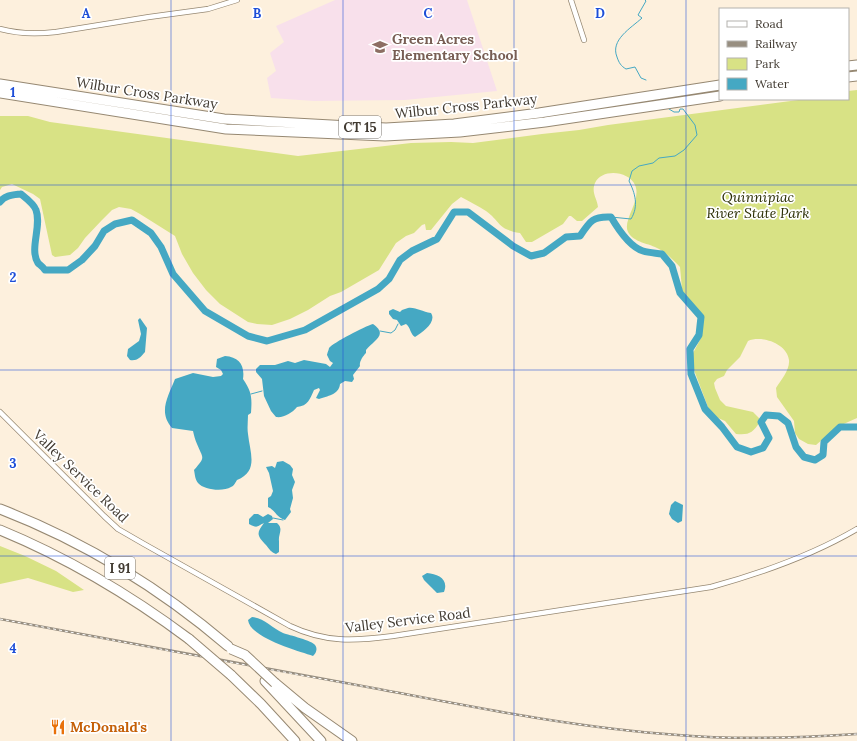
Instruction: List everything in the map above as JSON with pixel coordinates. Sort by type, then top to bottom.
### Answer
[{"type":"highway","name":"Wilbur Cross Parkway","points":[[0,84],[224,120],[386,128],[454,124],[539,113],[719,85]]},
{"type":"highway","name":"Wilbur Cross Parkway","points":[[0,94],[226,129],[385,136],[460,132],[545,122],[719,96]]},
{"type":"highway","name":"I 91","points":[[0,509],[60,535],[128,573],[175,604],[229,647],[265,681],[321,741]]},
{"type":"highway","name":"I 91","points":[[0,530],[53,554],[96,577],[148,609],[189,639],[231,675],[261,704],[295,741]]},
{"type":"highway","points":[[229,647],[243,654],[305,708],[352,741]]},
{"type":"street","points":[[0,29],[16,32],[56,32],[146,17],[208,9],[237,0]]},
{"type":"street","points":[[571,0],[584,40]]},
{"type":"street","name":"Valley Service Road","points":[[0,412],[104,516],[121,531],[163,556],[290,626],[314,636],[334,640],[387,637],[711,587],[782,565],[836,541],[857,529]]},
{"type":"shaded area","name":"Green Acres Elementary School","points":[[335,0],[467,0],[497,91],[405,100],[314,101],[271,98],[267,78],[276,71],[270,53],[284,42],[276,26]]},
{"type":"green space","name":"Quinnipiac River State Park","points":[[857,90],[857,418],[837,427],[816,445],[808,444],[799,439],[795,433],[794,421],[777,397],[776,388],[787,371],[789,360],[784,349],[773,342],[766,340],[753,339],[748,341],[740,357],[727,370],[724,376],[717,379],[714,383],[720,400],[726,406],[753,412],[759,418],[760,422],[755,429],[748,434],[736,434],[725,421],[711,415],[690,363],[692,355],[701,338],[701,318],[694,307],[686,300],[682,289],[680,267],[662,251],[638,241],[628,232],[627,227],[636,197],[636,191],[632,180],[622,174],[609,173],[598,178],[595,183],[594,193],[598,207],[582,221],[577,221],[569,216],[563,224],[532,242],[526,242],[520,233],[507,230],[486,211],[461,197],[452,204],[431,230],[426,230],[425,224],[422,225],[414,233],[406,236],[396,243],[379,270],[341,292],[330,296],[308,310],[290,319],[272,325],[248,322],[220,304],[206,290],[193,273],[182,254],[175,236],[131,209],[119,207],[112,210],[70,255],[55,257],[52,255],[40,199],[12,184],[2,187],[0,190],[0,116],[28,116],[50,122],[298,156],[411,143],[473,143],[798,100],[849,100],[849,91]]},
{"type":"green space","points":[[0,546],[56,571],[84,590],[73,592],[28,578],[0,584]]},
{"type":"water","points":[[408,308],[414,308],[431,313],[432,316],[431,323],[415,337],[406,324],[401,326],[397,320],[393,319],[389,314],[389,311],[393,309],[400,312]]},
{"type":"water","points":[[140,318],[147,328],[145,352],[138,359],[130,360],[127,356],[128,349],[139,341],[141,334],[138,320]]},
{"type":"water","points":[[373,324],[380,331],[380,335],[366,350],[360,366],[353,375],[354,379],[352,382],[345,381],[340,384],[335,393],[319,399],[316,398],[320,390],[319,388],[314,390],[306,404],[297,407],[288,415],[276,417],[271,411],[264,396],[262,379],[256,372],[256,369],[260,365],[275,365],[288,361],[295,363],[304,360],[326,364],[330,367],[333,363],[327,355],[329,348],[336,342]]},
{"type":"water","points":[[225,356],[234,358],[242,366],[243,379],[251,395],[251,413],[248,415],[248,429],[252,461],[248,472],[237,480],[233,486],[228,489],[214,490],[198,483],[196,478],[194,470],[202,460],[202,455],[193,431],[172,428],[168,422],[165,410],[167,398],[175,379],[193,373],[213,377],[221,376],[223,374],[221,370],[216,367],[217,359]]},
{"type":"water","points":[[283,461],[290,465],[293,469],[292,475],[295,482],[292,490],[293,498],[290,509],[291,512],[285,520],[280,518],[268,507],[268,498],[271,496],[273,491],[266,467],[272,466],[275,468],[277,462]]},
{"type":"water","points":[[675,501],[683,505],[682,521],[678,523],[672,519],[669,514],[671,505]]},
{"type":"water","points":[[254,514],[258,514],[263,517],[268,514],[272,516],[273,519],[268,523],[277,523],[279,525],[279,552],[276,554],[271,551],[259,537],[260,529],[264,523],[256,527],[249,524],[249,519]]},
{"type":"water","points":[[427,573],[442,578],[445,584],[444,592],[437,593],[424,580],[422,576]]},
{"type":"water","points":[[252,617],[264,621],[283,633],[313,643],[316,648],[315,654],[313,656],[265,638],[251,627],[248,620]]},
{"type":"waterway","points":[[645,0],[646,1],[638,15],[642,18],[627,30],[619,40],[616,45],[616,51],[620,64],[623,67],[626,69],[635,67],[641,78],[646,80]]},
{"type":"waterway","points":[[611,217],[631,219],[635,209],[633,190],[629,181],[632,171],[639,166],[653,163],[659,158],[675,156],[684,150],[697,135],[695,125],[683,109],[680,109],[679,112],[674,112],[669,109]]},
{"type":"waterway","points":[[0,202],[12,195],[21,194],[34,206],[38,223],[35,244],[36,257],[38,263],[45,270],[68,270],[82,260],[95,246],[104,231],[115,224],[132,220],[151,233],[161,247],[173,274],[205,311],[248,336],[267,341],[305,330],[378,289],[389,279],[400,260],[412,251],[437,239],[454,212],[468,212],[513,246],[531,256],[544,253],[566,237],[580,236],[592,220],[600,217],[611,217],[629,242],[638,249],[650,253],[662,254],[672,266],[680,293],[701,317],[699,335],[690,349],[691,374],[705,409],[722,427],[737,447],[751,452],[763,448],[769,438],[761,422],[766,415],[779,416],[788,423],[796,447],[804,457],[815,460],[823,455],[824,442],[840,427],[857,427]]},
{"type":"waterway","points":[[380,331],[391,333],[395,330],[398,324]]},
{"type":"waterway","points":[[251,394],[262,391]]},
{"type":"waterway","points":[[273,518],[283,520]]},
{"type":"railway","points":[[0,619],[233,663],[563,722],[639,732],[723,738],[857,734]]},
{"type":"place","name":"Green Acres Elementary School","points":[[380,47]]},
{"type":"place","name":"McDonald's","points":[[58,727]]}]
